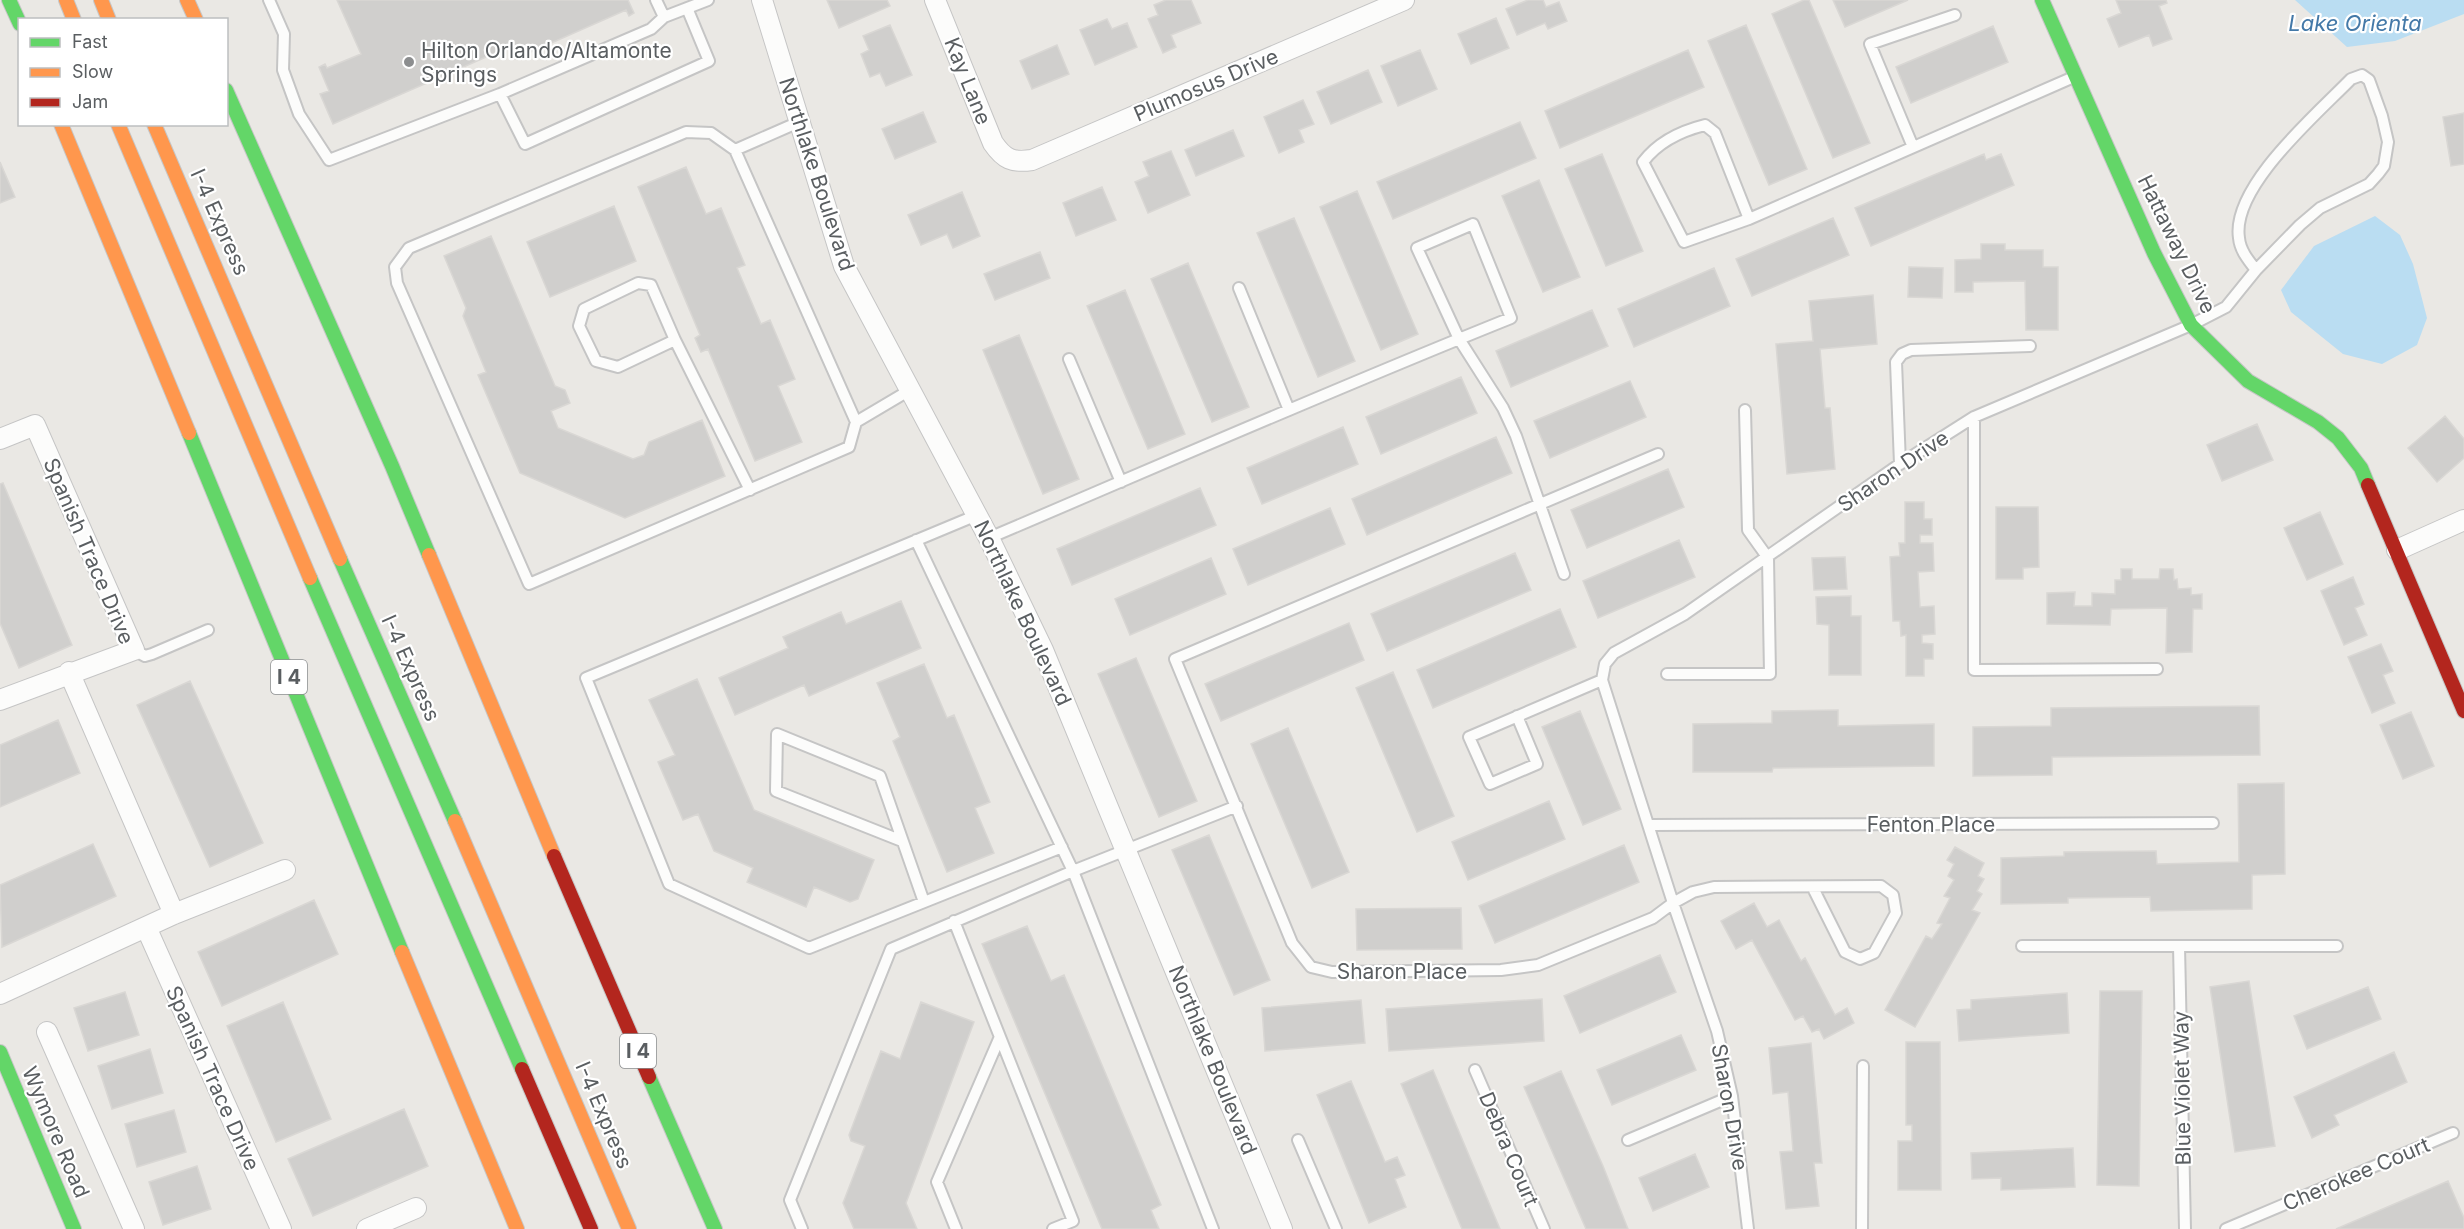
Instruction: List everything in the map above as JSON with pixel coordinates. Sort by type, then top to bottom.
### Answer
[{"type":"main road","points":[[9,0],[18,20]]},
{"type":"main road","points":[[66,0],[73,18]]},
{"type":"main road","points":[[100,0],[108,18]]},
{"type":"main road","points":[[187,0],[195,18]]},
{"type":"main road","name":"Hattaway Drive","points":[[2042,0],[2159,263],[2191,325],[2248,381],[2318,422],[2338,438],[2361,468],[2464,711]]},
{"type":"main road","name":"I 4","points":[[228,95],[392,466],[561,874],[715,1229]]},
{"type":"main road","name":"I 4","points":[[62,126],[517,1229]]},
{"type":"main road","points":[[119,126],[314,587],[591,1229]]},
{"type":"main road","name":"I-4 Express","points":[[155,126],[629,1229]]},
{"type":"main road","name":"Wymore Road","points":[[0,1052],[74,1229]]},
{"type":"street","name":"Northlake Boulevard","points":[[762,0],[844,266],[989,538],[1043,650],[1128,851],[1282,1229]]},
{"type":"street","name":"Kay Lane","points":[[935,0],[993,142],[1005,159]]},
{"type":"street","name":"Plumosus Drive","points":[[1005,159],[1017,162],[1032,160],[1404,0]]},
{"type":"street","name":"Spanish Trace Drive","points":[[0,439],[35,425],[134,650],[69,672],[0,700]]},
{"type":"street","points":[[2397,550],[2464,520]]},
{"type":"street","points":[[69,672],[174,914]]},
{"type":"street","points":[[0,994],[174,914],[285,870]]},
{"type":"street","name":"Spanish Trace Drive","points":[[146,927],[280,1229]]},
{"type":"street","points":[[47,1032],[134,1229]]},
{"type":"street","points":[[367,1229],[416,1208]]},
{"type":"lane","points":[[269,0],[284,34],[283,70],[299,114],[329,160],[500,94],[651,29],[664,17],[708,0]]},
{"type":"lane","points":[[656,0],[664,17]]},
{"type":"lane","points":[[500,94],[525,144],[709,61],[687,9]]},
{"type":"lane","points":[[1913,147],[1870,44],[1955,15]]},
{"type":"lane","name":"Sharon Drive","points":[[1602,680],[1605,664],[1614,653],[1685,614],[1900,464],[1974,417],[2191,325],[2226,307],[2256,270],[2300,225],[2320,208],[2369,184],[2384,166],[2388,142],[2382,116],[2369,80],[2362,75],[2351,79],[2261,173],[2245,201],[2239,220],[2239,238],[2245,256],[2256,270]]},
{"type":"lane","points":[[1749,219],[1715,132],[1705,125],[1687,130],[1652,150],[1643,162],[1684,242],[1749,219],[2076,76]]},
{"type":"lane","points":[[735,150],[799,122]]},
{"type":"lane","points":[[686,132],[711,133],[735,150],[856,422],[849,447],[529,584],[397,283],[395,267],[409,248],[686,132]]},
{"type":"lane","points":[[989,538],[1289,410],[1459,339],[1511,318],[1473,224],[1418,248],[1459,339],[1503,408],[1516,436],[1564,573]]},
{"type":"lane","points":[[675,340],[618,367],[596,361],[579,326],[584,309],[638,283],[651,285],[675,340],[750,490]]},
{"type":"lane","points":[[1239,288],[1289,410]]},
{"type":"lane","points":[[1900,464],[1896,362],[1902,354],[1911,350],[2030,346]]},
{"type":"lane","points":[[1069,359],[1121,482]]},
{"type":"lane","points":[[856,422],[910,390]]},
{"type":"lane","points":[[1667,674],[1770,674],[1768,558],[1748,530],[1745,410]]},
{"type":"lane","points":[[1974,417],[1974,670],[2157,669]]},
{"type":"lane","points":[[1540,503],[1658,454]]},
{"type":"lane","name":"Sharon Place","points":[[1540,503],[1175,659],[1292,944],[1311,968],[1332,972],[1501,970],[1538,965],[1653,918],[1673,903]]},
{"type":"lane","points":[[977,515],[586,678],[669,884],[809,948],[1062,847]]},
{"type":"lane","points":[[916,540],[1074,871],[1213,1229]]},
{"type":"lane","points":[[134,650],[145,656],[208,630]]},
{"type":"lane","points":[[1517,716],[1537,764],[1490,784],[1469,737],[1517,716],[1602,680],[1673,903],[1693,892],[1714,887],[1881,886],[1893,895],[1896,913],[1874,953],[1860,959],[1845,952],[1813,888]]},
{"type":"lane","points":[[902,841],[776,791],[777,734],[880,776],[924,903]]},
{"type":"lane","points":[[802,1229],[790,1200],[891,949],[1074,871],[1237,806]]},
{"type":"lane","name":"Fenton Place","points":[[1650,825],[2213,823]]},
{"type":"lane","name":"Sharon Drive","points":[[1673,903],[1717,1031],[1732,1096],[1748,1229]]},
{"type":"lane","points":[[954,921],[1073,1221],[1053,1229]]},
{"type":"lane","points":[[2022,946],[2337,946]]},
{"type":"lane","name":"Blue Violet Way","points":[[2180,946],[2185,1229]]},
{"type":"lane","points":[[956,1229],[937,1182],[999,1039]]},
{"type":"lane","points":[[1862,1229],[1863,1066]]},
{"type":"lane","name":"Debra Court","points":[[1475,1070],[1544,1229]]},
{"type":"lane","points":[[1628,1140],[1732,1096]]},
{"type":"lane","name":"Cherokee Court","points":[[2226,1229],[2453,1133]]},
{"type":"lane","points":[[1298,1140],[1336,1229]]},
{"type":"water","name":"Lake Orienta","points":[[2295,0],[2464,0],[2464,14],[2395,41],[2347,47]]},
{"type":"water","points":[[2375,216],[2400,235],[2413,264],[2427,318],[2417,345],[2382,364],[2343,354],[2291,312],[2281,290],[2314,246]]},
{"type":"building","name":"Hilton Orlando/Altamonte Springs","points":[[337,0],[628,0],[634,13],[629,16],[626,10],[515,59],[509,47],[333,124],[320,94],[329,91],[319,67],[325,64],[327,68],[361,54]]},
{"type":"building","points":[[827,0],[887,0],[890,6],[839,28]]},
{"type":"building","points":[[1166,0],[1191,0],[1201,23],[1171,35],[1176,47],[1163,53],[1148,19],[1158,15],[1154,5]]},
{"type":"building","points":[[1528,0],[1543,0],[1546,7],[1559,2],[1567,21],[1548,29],[1545,23],[1517,35],[1506,9]]},
{"type":"building","points":[[1809,0],[1870,143],[1833,158],[1772,14]]},
{"type":"building","points":[[1833,0],[1908,0],[1845,27]]},
{"type":"building","points":[[2116,0],[2166,0],[2167,3],[2159,6],[2172,39],[2153,46],[2149,35],[2119,47],[2107,19],[2121,13]]},
{"type":"building","points":[[1496,18],[1509,48],[1471,64],[1458,34]]},
{"type":"building","points":[[1107,19],[1112,29],[1127,23],[1137,47],[1095,65],[1080,30]]},
{"type":"building","points":[[890,25],[912,75],[886,86],[880,73],[870,77],[861,54],[869,50],[863,36]]},
{"type":"building","points":[[1746,25],[1807,169],[1769,185],[1708,41]]},
{"type":"building","points":[[1993,26],[2008,62],[1911,103],[1896,67]]},
{"type":"building","points":[[1057,45],[1069,74],[1032,89],[1020,61]]},
{"type":"building","points":[[1420,50],[1437,89],[1398,106],[1381,66]]},
{"type":"building","points":[[1688,50],[1704,87],[1560,148],[1545,111]]},
{"type":"building","points":[[1368,70],[1382,102],[1331,124],[1317,92]]},
{"type":"building","points":[[1303,100],[1314,124],[1299,130],[1304,142],[1279,153],[1264,117]]},
{"type":"building","points":[[923,112],[936,142],[895,159],[882,129]]},
{"type":"building","points":[[2464,113],[2464,164],[2451,166],[2443,117]]},
{"type":"building","points":[[1520,122],[1536,158],[1393,219],[1377,182]]},
{"type":"building","points":[[1233,130],[1244,156],[1196,176],[1185,150]]},
{"type":"building","points":[[1171,151],[1190,195],[1148,213],[1135,182],[1149,176],[1143,162]]},
{"type":"building","points":[[1602,154],[1643,251],[1606,266],[1565,169]]},
{"type":"building","points":[[1984,154],[1986,160],[2001,154],[2014,185],[1871,246],[1855,208]]},
{"type":"building","points":[[0,162],[15,197],[0,203]]},
{"type":"building","points":[[686,167],[706,214],[721,208],[745,265],[737,268],[761,324],[770,320],[795,379],[778,386],[802,442],[755,461],[708,349],[701,352],[695,338],[700,335],[638,187]]},
{"type":"building","points":[[1539,180],[1580,277],[1543,292],[1502,196]]},
{"type":"building","points":[[1102,187],[1116,220],[1076,236],[1063,203]]},
{"type":"building","points":[[1357,191],[1418,334],[1381,350],[1320,207]]},
{"type":"building","points":[[962,192],[980,236],[953,248],[947,234],[921,245],[908,215]]},
{"type":"building","points":[[614,206],[636,261],[550,297],[527,242]]},
{"type":"building","points":[[1294,218],[1355,361],[1318,377],[1257,233]]},
{"type":"building","points":[[1833,218],[1849,255],[1752,296],[1736,259]]},
{"type":"building","points":[[491,236],[555,386],[565,390],[570,403],[551,411],[558,428],[633,459],[644,455],[649,442],[702,420],[725,476],[625,518],[520,473],[478,375],[486,372],[463,316],[466,308],[444,256]]},
{"type":"building","points":[[1981,244],[2005,244],[2005,250],[2043,250],[2043,267],[2058,267],[2058,330],[2026,330],[2025,281],[1973,282],[1973,292],[1955,292],[1955,260],[1981,259]]},
{"type":"building","points":[[1040,252],[1050,278],[995,300],[984,274]]},
{"type":"building","points":[[1188,263],[1249,407],[1212,422],[1151,279]]},
{"type":"building","points":[[1909,267],[1943,268],[1942,298],[1908,297]]},
{"type":"building","points":[[1714,268],[1730,306],[1634,347],[1618,309]]},
{"type":"building","points":[[1125,290],[1185,434],[1148,449],[1087,306]]},
{"type":"building","points":[[1873,295],[1877,344],[1820,349],[1825,408],[1830,408],[1835,469],[1787,474],[1776,344],[1813,341],[1809,301]]},
{"type":"building","points":[[1592,310],[1608,346],[1511,387],[1496,351]]},
{"type":"building","points":[[1019,335],[1079,479],[1043,494],[983,350]]},
{"type":"building","points":[[1461,377],[1477,413],[1381,454],[1366,417]]},
{"type":"building","points":[[1630,381],[1646,417],[1550,458],[1534,421]]},
{"type":"building","points":[[2445,416],[2464,439],[2464,458],[2437,482],[2408,448]]},
{"type":"building","points":[[2257,424],[2273,460],[2222,481],[2207,445]]},
{"type":"building","points":[[1343,427],[1358,464],[1262,504],[1247,468]]},
{"type":"building","points":[[1496,437],[1512,473],[1367,535],[1352,499]]},
{"type":"building","points":[[1668,469],[1684,507],[1587,548],[1571,510]]},
{"type":"building","points":[[3,483],[72,645],[19,668],[0,623],[0,484]]},
{"type":"building","points":[[1200,488],[1216,525],[1072,585],[1057,549]]},
{"type":"building","points":[[1905,502],[1924,502],[1924,519],[1932,519],[1932,535],[1920,535],[1920,543],[1933,543],[1934,571],[1918,572],[1920,607],[1934,606],[1935,634],[1922,635],[1922,643],[1933,644],[1933,659],[1924,659],[1924,676],[1906,676],[1906,635],[1901,636],[1900,621],[1893,621],[1890,557],[1900,556],[1899,543],[1905,543]]},
{"type":"building","points":[[1996,507],[2038,507],[2039,567],[2023,568],[2023,579],[1996,579]]},
{"type":"building","points":[[1330,508],[1345,544],[1248,585],[1233,549]]},
{"type":"building","points":[[2320,512],[2343,564],[2307,580],[2284,528]]},
{"type":"building","points":[[1679,540],[1695,577],[1598,618],[1583,581]]},
{"type":"building","points":[[1515,553],[1531,590],[1387,651],[1371,614]]},
{"type":"building","points":[[1845,557],[1847,589],[1814,590],[1812,558]]},
{"type":"building","points":[[1211,558],[1226,594],[1130,635],[1115,599]]},
{"type":"building","points":[[2121,569],[2132,569],[2132,579],[2159,579],[2160,569],[2173,569],[2178,589],[2191,588],[2191,595],[2202,594],[2202,609],[2193,609],[2192,652],[2166,653],[2167,608],[2111,609],[2110,625],[2047,624],[2047,593],[2075,592],[2074,606],[2092,606],[2092,593],[2115,594],[2115,580],[2121,580]]},
{"type":"building","points":[[2353,577],[2364,604],[2355,608],[2367,635],[2344,645],[2321,591]]},
{"type":"building","points":[[1851,596],[1851,616],[1861,616],[1861,675],[1829,675],[1829,625],[1817,624],[1816,597]]},
{"type":"building","points":[[901,601],[921,648],[809,696],[804,685],[735,715],[719,678],[788,648],[783,637],[841,612],[846,624]]},
{"type":"building","points":[[1560,609],[1576,647],[1433,708],[1417,670]]},
{"type":"building","points":[[1349,623],[1364,660],[1221,721],[1205,684]]},
{"type":"building","points":[[2381,644],[2393,671],[2383,675],[2395,703],[2372,713],[2348,657]]},
{"type":"building","points":[[1136,658],[1197,801],[1159,817],[1098,674]]},
{"type":"building","points":[[924,664],[947,718],[954,715],[990,802],[975,808],[994,853],[947,872],[893,741],[900,737],[877,683]]},
{"type":"building","points":[[1393,672],[1454,816],[1417,832],[1356,688]]},
{"type":"building","points":[[697,679],[754,810],[874,860],[858,899],[850,902],[814,887],[806,907],[747,882],[753,868],[714,851],[698,814],[683,820],[658,762],[675,755],[649,700]]},
{"type":"building","points":[[190,681],[263,843],[210,867],[137,705]]},
{"type":"building","points":[[2259,706],[2260,755],[2052,757],[2052,775],[1973,776],[1973,727],[2051,726],[2051,708]]},
{"type":"building","points":[[1838,710],[1838,726],[1934,724],[1934,766],[1773,768],[1772,772],[1693,772],[1693,724],[1772,723],[1772,711]]},
{"type":"building","points":[[1580,711],[1621,809],[1583,825],[1542,727]]},
{"type":"building","points":[[2411,712],[2434,766],[2403,779],[2380,725]]},
{"type":"building","points":[[58,720],[80,773],[0,807],[0,745]]},
{"type":"building","points":[[1288,728],[1349,872],[1312,888],[1251,744]]},
{"type":"building","points":[[2284,783],[2285,874],[2252,875],[2252,909],[2151,911],[2150,897],[2068,898],[2068,903],[2001,904],[2001,858],[2064,856],[2064,852],[2156,851],[2157,864],[2239,862],[2238,784]]},
{"type":"building","points":[[1549,801],[1565,839],[1468,880],[1452,842]]},
{"type":"building","points":[[1209,835],[1270,980],[1234,995],[1172,850]]},
{"type":"building","points":[[93,844],[116,896],[2,947],[0,885]]},
{"type":"building","points":[[1624,845],[1639,882],[1495,943],[1479,906]]},
{"type":"building","points":[[1955,847],[1984,863],[1978,876],[1984,879],[1977,891],[1982,894],[1972,910],[1980,913],[1915,1027],[1885,1010],[1926,936],[1932,939],[1942,924],[1937,923],[1950,898],[1944,896],[1954,880],[1948,876],[1954,864],[1947,860]]},
{"type":"building","points":[[314,900],[338,954],[222,1006],[198,952]]},
{"type":"building","points":[[1754,903],[1767,927],[1779,920],[1801,961],[1805,958],[1835,1015],[1847,1008],[1854,1023],[1824,1039],[1819,1029],[1812,1032],[1803,1016],[1795,1020],[1752,940],[1736,949],[1721,921]]},
{"type":"building","points":[[1461,908],[1462,949],[1357,950],[1356,909]]},
{"type":"building","points":[[1027,926],[1051,981],[1064,975],[1161,1205],[1151,1210],[1159,1229],[1102,1229],[982,944]]},
{"type":"building","points":[[1660,955],[1676,992],[1580,1033],[1564,996]]},
{"type":"building","points":[[2249,981],[2275,1146],[2235,1152],[2210,987]]},
{"type":"building","points":[[2368,987],[2381,1019],[2307,1049],[2294,1016]]},
{"type":"building","points":[[2100,991],[2142,991],[2139,1186],[2097,1185]]},
{"type":"building","points":[[125,992],[139,1035],[88,1051],[74,1008]]},
{"type":"building","points":[[2067,993],[2069,1033],[1959,1041],[1957,1010],[1971,1009],[1971,1000]]},
{"type":"building","points":[[1542,999],[1544,1041],[1389,1051],[1386,1009]]},
{"type":"building","points":[[1361,1000],[1365,1043],[1265,1051],[1262,1008]]},
{"type":"building","points":[[283,1002],[331,1119],[276,1142],[227,1026]]},
{"type":"building","points":[[921,1002],[974,1022],[906,1203],[917,1229],[854,1229],[843,1203],[865,1146],[851,1141],[849,1135],[881,1051],[900,1059]]},
{"type":"building","points":[[1681,1035],[1696,1070],[1612,1105],[1597,1070]]},
{"type":"building","points":[[1906,1042],[1940,1042],[1941,1190],[1898,1190],[1898,1141],[1912,1141],[1912,1125],[1906,1125]]},
{"type":"building","points":[[1811,1043],[1822,1163],[1814,1163],[1819,1206],[1786,1209],[1780,1152],[1793,1151],[1788,1092],[1773,1094],[1769,1048]]},
{"type":"building","points":[[150,1049],[163,1093],[112,1109],[98,1066]]},
{"type":"building","points":[[2394,1052],[2407,1082],[2334,1115],[2339,1125],[2312,1138],[2294,1097]]},
{"type":"building","points":[[1433,1070],[1500,1229],[1462,1229],[1401,1084]]},
{"type":"building","points":[[1561,1071],[1628,1229],[1586,1229],[1524,1087]]},
{"type":"building","points":[[1351,1081],[1385,1162],[1397,1157],[1405,1175],[1395,1179],[1406,1207],[1369,1223],[1317,1095]]},
{"type":"building","points":[[404,1109],[428,1166],[313,1216],[288,1159]]},
{"type":"building","points":[[174,1110],[186,1152],[137,1167],[125,1124]]},
{"type":"building","points":[[2073,1148],[2075,1187],[2001,1190],[2001,1178],[1972,1179],[1971,1153]]},
{"type":"building","points":[[1695,1154],[1709,1187],[1653,1211],[1639,1178]]},
{"type":"building","points":[[197,1166],[211,1209],[163,1225],[149,1182]]},
{"type":"building","points":[[2448,1181],[2464,1218],[2464,1229],[2336,1229]]},
{"type":"traffic: fast","points":[[9,0],[18,20]]},
{"type":"traffic: fast","points":[[2042,0],[2154,253],[2191,325],[2248,381],[2318,422],[2338,438],[2361,468],[2368,485]]},
{"type":"traffic: fast","points":[[228,95],[429,555]]},
{"type":"traffic: fast","points":[[189,433],[402,952]]},
{"type":"traffic: fast","points":[[340,559],[455,821]]},
{"type":"traffic: fast","points":[[310,578],[522,1069]]},
{"type":"traffic: fast","points":[[0,1052],[74,1229]]},
{"type":"traffic: fast","points":[[649,1077],[715,1229]]},
{"type":"traffic: slow","points":[[66,0],[73,18]]},
{"type":"traffic: slow","points":[[101,0],[108,18]]},
{"type":"traffic: slow","points":[[187,0],[195,18]]},
{"type":"traffic: slow","points":[[62,126],[189,433]]},
{"type":"traffic: slow","points":[[119,126],[310,578]]},
{"type":"traffic: slow","points":[[155,126],[340,559]]},
{"type":"traffic: slow","points":[[429,555],[554,856]]},
{"type":"traffic: slow","points":[[455,821],[629,1229]]},
{"type":"traffic: slow","points":[[402,952],[517,1229]]},
{"type":"traffic: jam","points":[[2368,485],[2464,711]]},
{"type":"traffic: jam","points":[[554,856],[649,1077]]},
{"type":"traffic: jam","points":[[522,1069],[591,1229]]},
{"type":"place","name":"Hilton Orlando/Altamonte Springs","points":[[409,62]]}]
